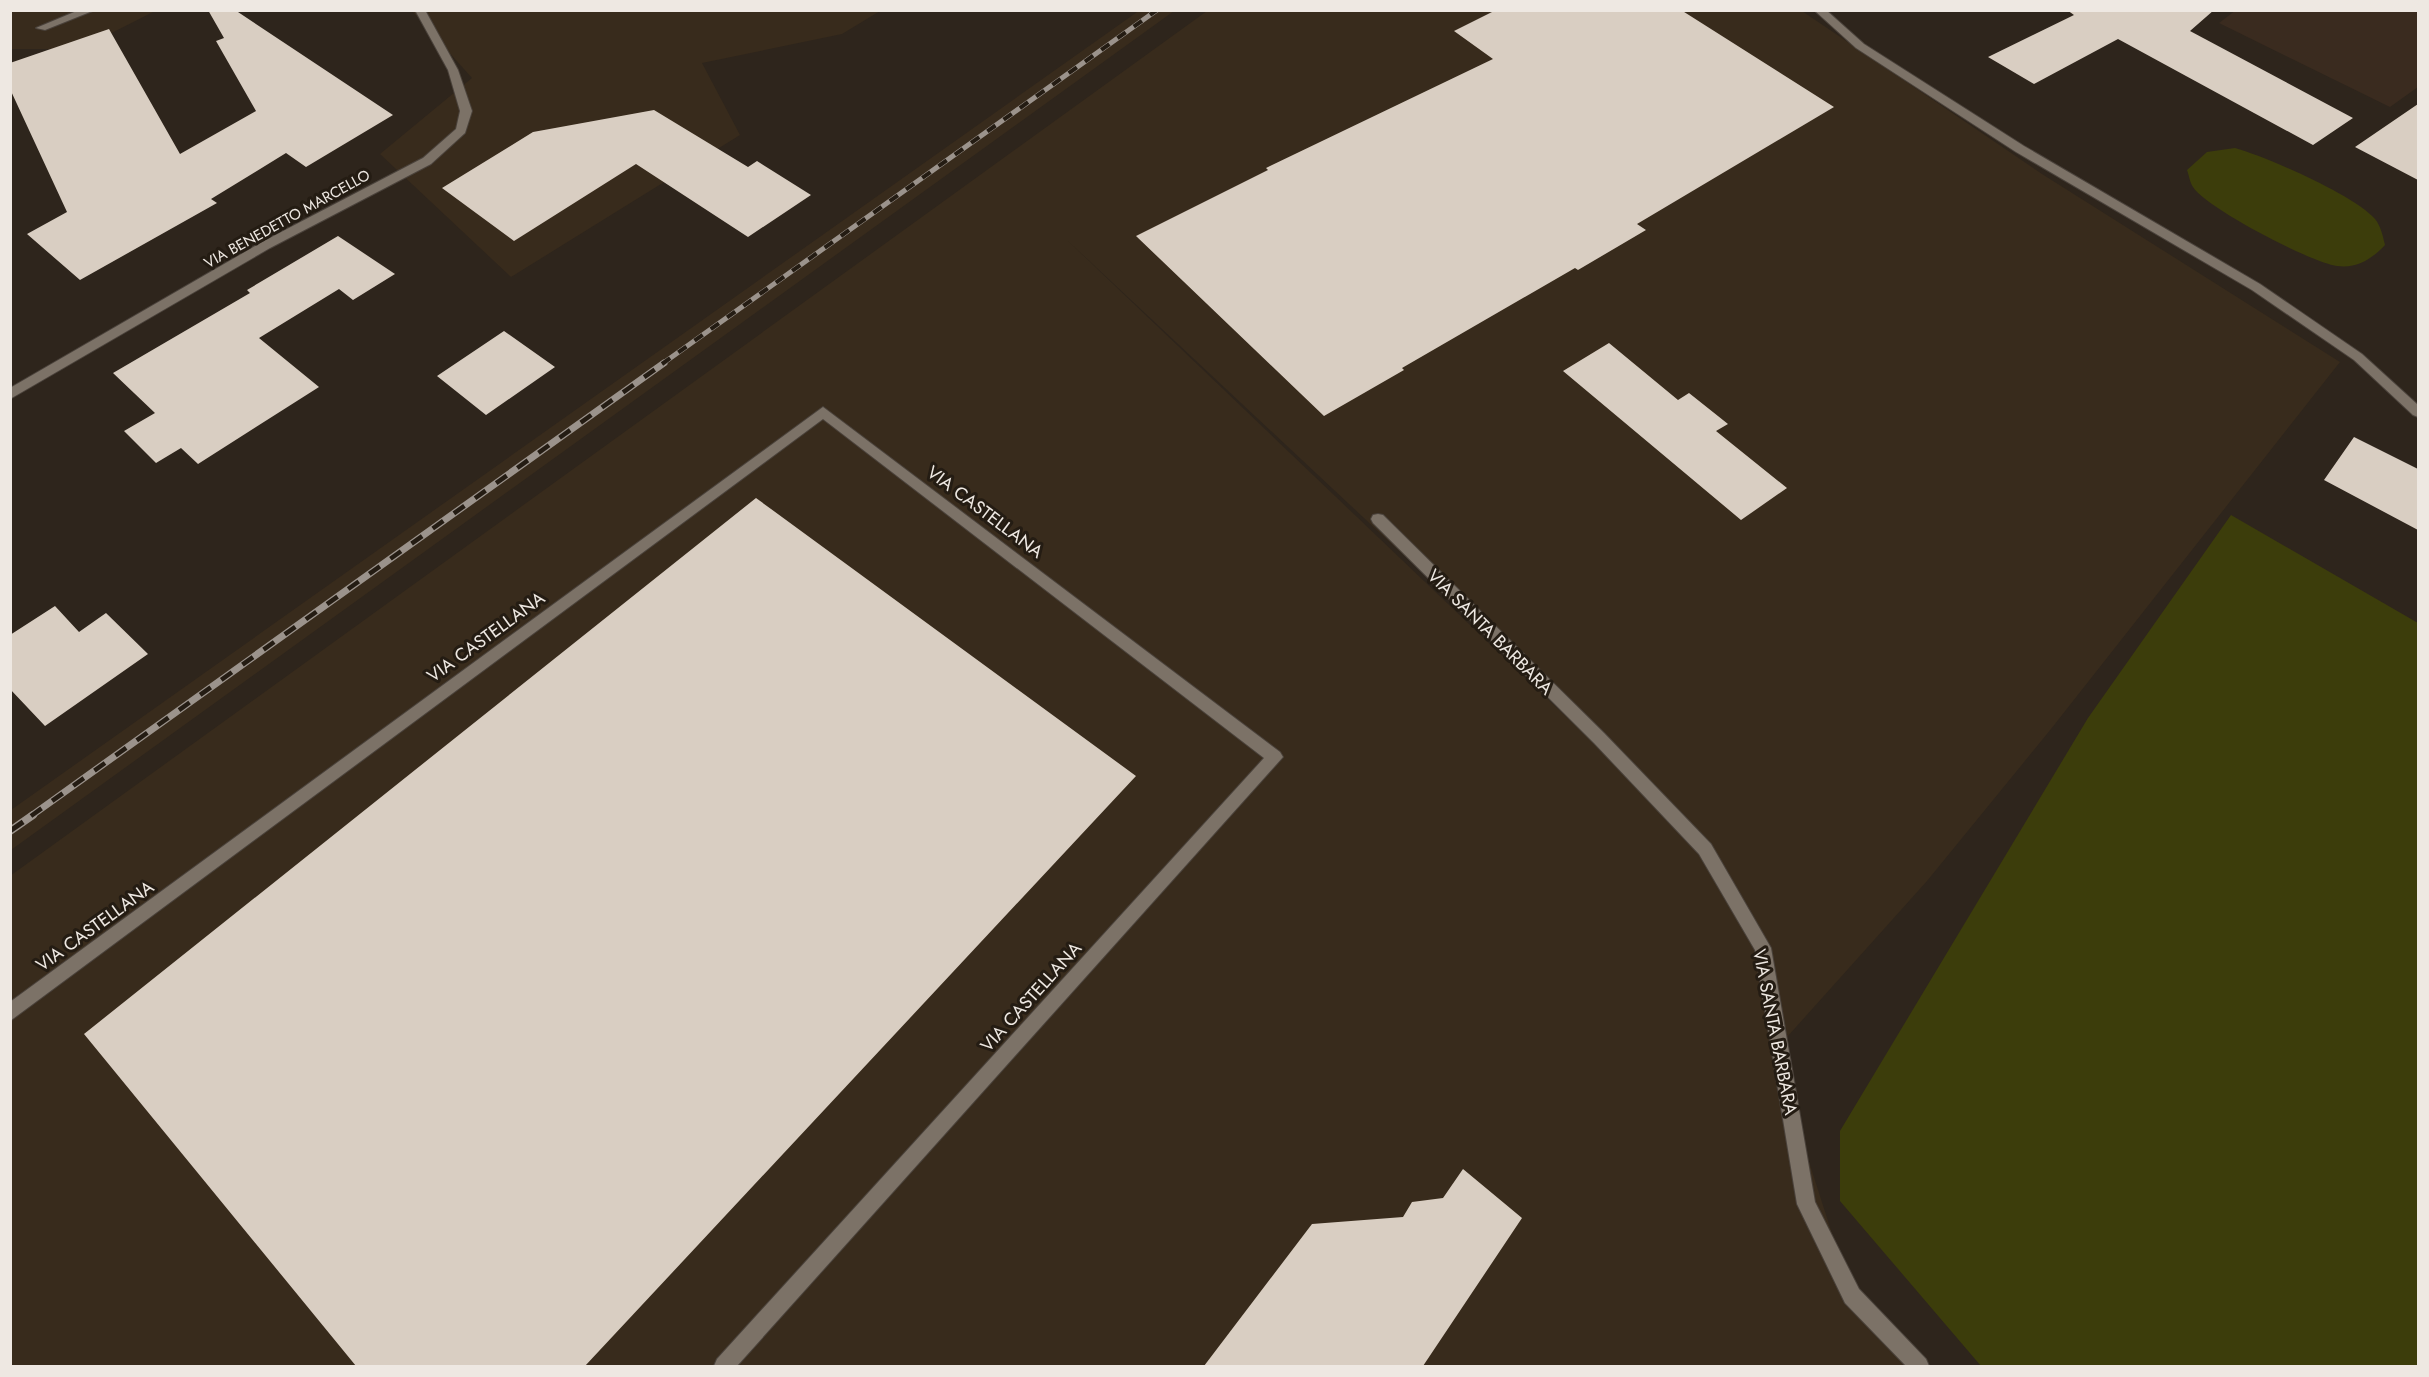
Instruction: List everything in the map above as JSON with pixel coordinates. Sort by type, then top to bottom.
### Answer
[{"type":"street","points":[[41,28],[90,10]]},
{"type":"street","name":"VIA BENEDETTO MARCELLO","points":[[10,394],[266,245],[427,161],[461,130],[466,111],[453,70],[420,10]]},
{"type":"street","points":[[1819,10],[1860,46],[2020,149],[2256,287],[2358,357],[2418,412]]},
{"type":"street","name":"VIA CASTELLANA","points":[[10,1013],[823,412],[1275,757],[724,1366]]},
{"type":"street","name":"VIA SANTA BARBARA","points":[[1378,519],[1599,738],[1705,849],[1762,948],[1806,1204],[1852,1296],[1919,1366]]},
{"type":"shaded area","points":[[1140,10],[1174,11],[11,850],[11,810]]},
{"type":"shaded area","points":[[2236,10],[2418,11],[2418,87],[2390,107],[2219,23]]},
{"type":"shaded area","points":[[11,11],[155,11],[80,49],[11,49]]},
{"type":"shaded area","points":[[412,11],[880,11],[842,34],[702,63],[740,135],[511,277],[380,154],[472,78]]},
{"type":"shaded area","points":[[1207,11],[1802,11],[2042,174],[2340,362],[2051,729],[1927,881],[1779,1046],[1787,1093],[1852,1296],[1919,1366],[11,1366],[10,876]],"holes":[[[1067,240],[1599,738],[1691,836]]]},
{"type":"shaded area","points":[[2235,148],[2288,168],[2349,199],[2375,219],[2385,245],[2364,262],[2351,266],[2337,266],[2324,263],[2284,245],[2217,208],[2193,187],[2187,170],[2207,152]]},
{"type":"shaded area","points":[[2231,515],[2418,623],[2418,1366],[1981,1366],[1840,1201],[1840,1131],[2088,718]]},
{"type":"building","points":[[208,10],[235,10],[393,115],[306,167],[286,153],[211,199],[217,203],[80,280],[27,234],[67,212],[10,89],[10,63],[109,29],[180,154],[256,111],[216,41],[224,38]]},
{"type":"building","points":[[1496,10],[1681,10],[1834,107],[1637,224],[1646,230],[1578,270],[1575,268],[1324,416],[1136,236],[1268,170],[1266,168],[1493,59],[1454,31]]},
{"type":"building","points":[[2067,10],[2214,10],[2190,31],[2353,118],[2313,145],[2118,39],[2034,84],[1988,57],[2074,15]]},
{"type":"building","points":[[2418,104],[2418,180],[2355,147]]},
{"type":"building","points":[[654,110],[748,167],[757,161],[811,195],[748,237],[636,164],[514,241],[442,188],[533,132]]},
{"type":"building","points":[[338,236],[395,274],[353,300],[339,289],[259,338],[319,387],[198,464],[181,448],[156,463],[124,431],[155,413],[113,373],[250,293],[247,290]]},
{"type":"building","points":[[504,331],[555,367],[486,415],[437,376]]},
{"type":"building","points":[[1609,343],[1678,400],[1689,393],[1728,424],[1716,431],[1787,488],[1741,520],[1563,371]]},
{"type":"building","points":[[2354,437],[2418,469],[2418,530],[2324,480]]},
{"type":"building","points":[[756,498],[1136,776],[585,1366],[356,1366],[84,1034]]},
{"type":"building","points":[[55,606],[79,632],[106,613],[148,654],[45,726],[10,689],[10,635]]},
{"type":"building","points":[[1463,1169],[1522,1218],[1423,1366],[1204,1366],[1312,1224],[1403,1217],[1412,1202],[1443,1198]]},
{"type":"railway","points":[[662,364],[1157,10]]},
{"type":"railway","points":[[31,816],[664,363]]},
{"type":"railway","points":[[10,831],[33,815]]}]
